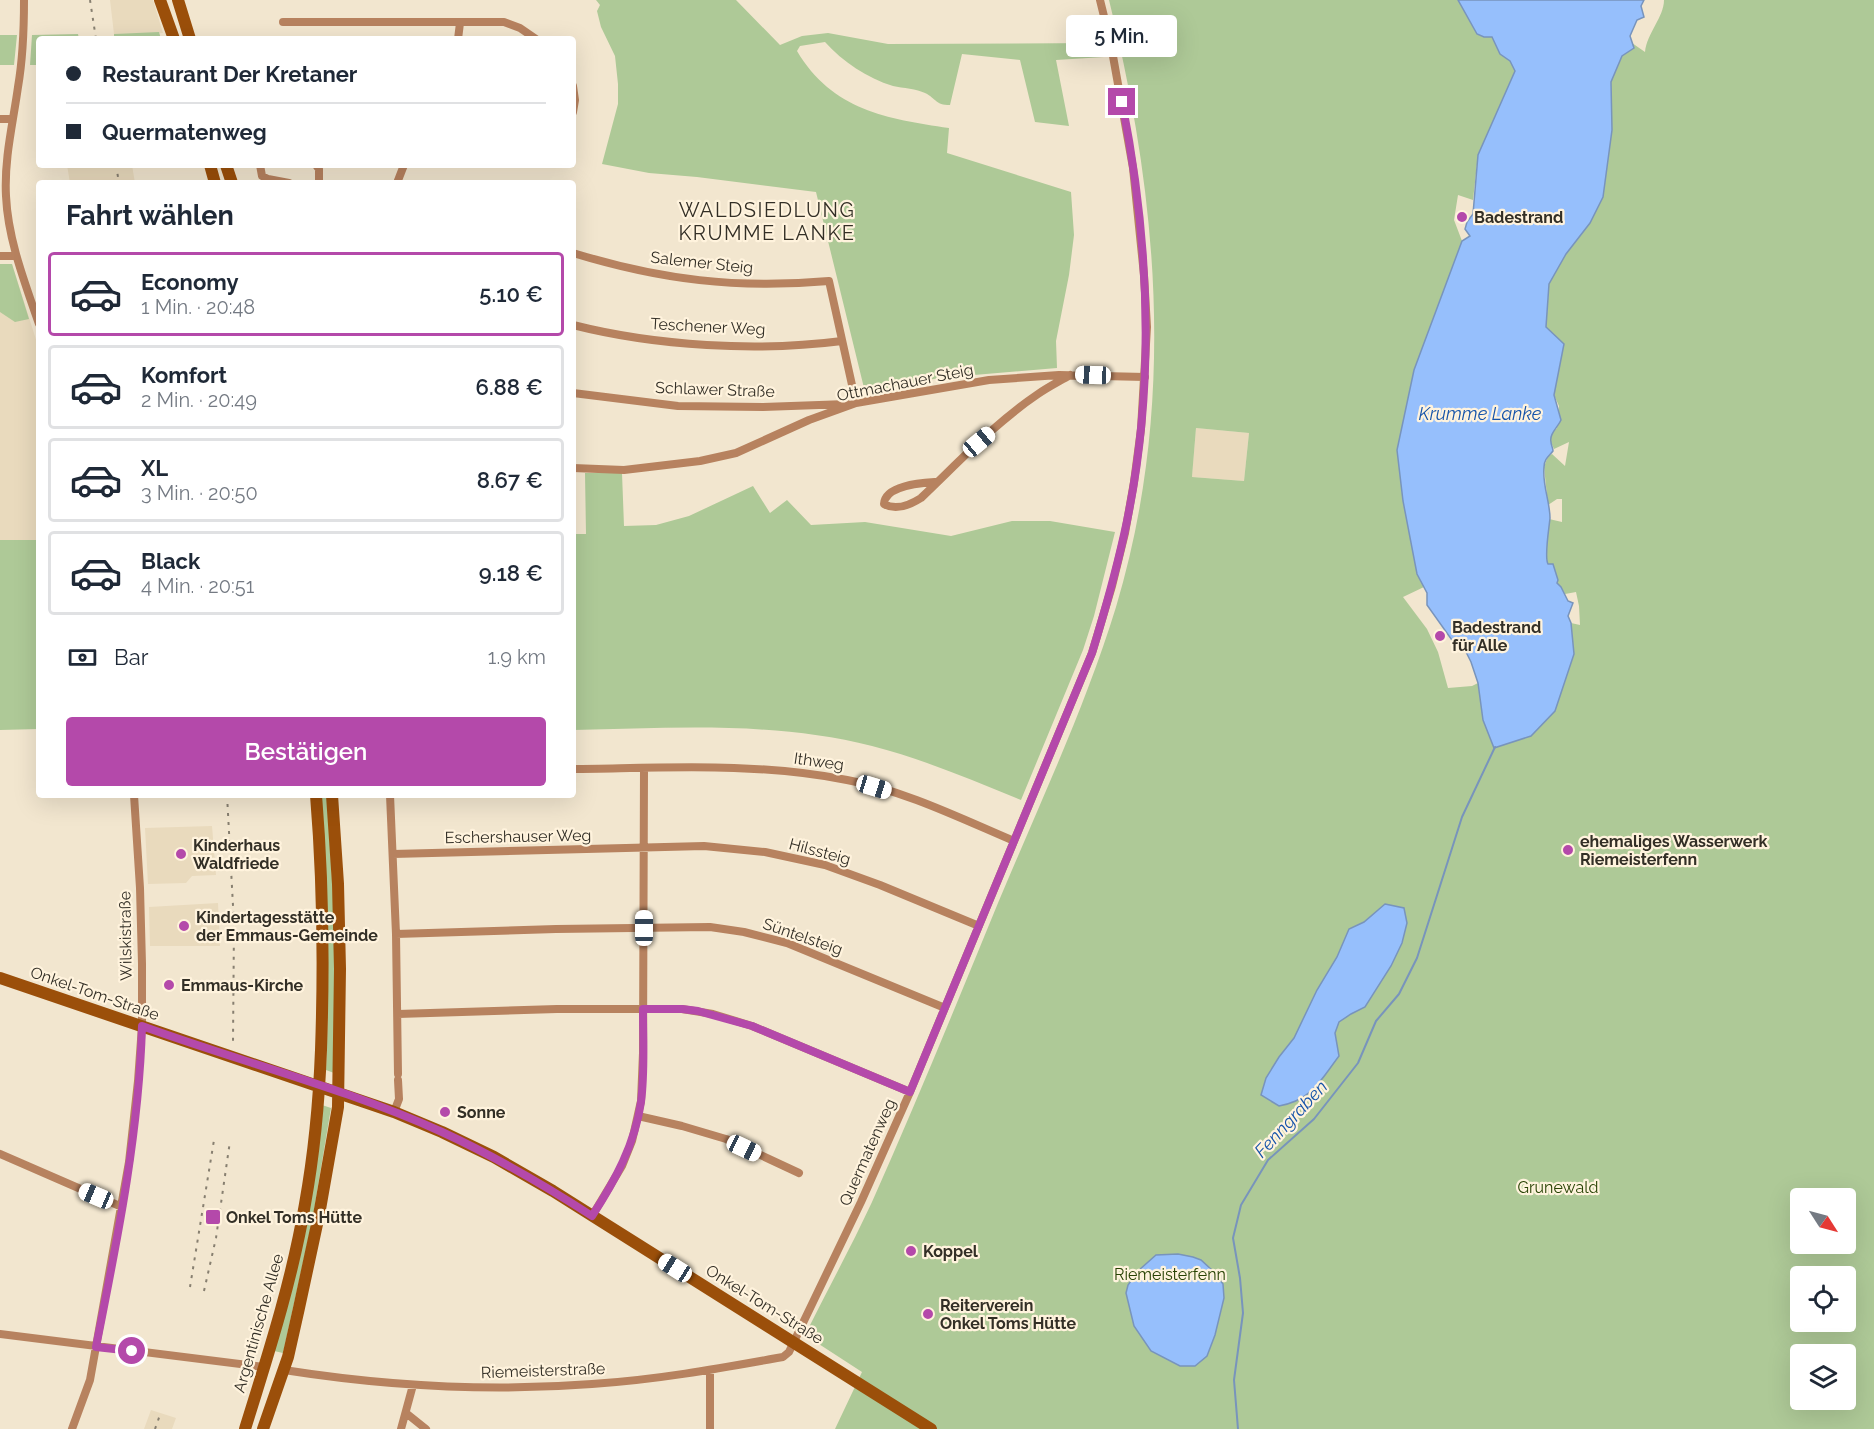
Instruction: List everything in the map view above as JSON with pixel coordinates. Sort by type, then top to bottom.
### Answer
[{"type":"main road","points":[[160,0],[173,36]]},
{"type":"main road","points":[[178,0],[189,36]]},
{"type":"main road","name":"Argentinische Allee","points":[[245,1429],[282,1305],[302,1221],[320,1086],[323,906],[315,798]]},
{"type":"main road","name":"Argentinische Allee","points":[[263,1429],[284,1370],[319,1215],[338,1107],[339,915],[332,798]]},
{"type":"main road","name":"Onkel-Tom-Straße","points":[[0,978],[394,1112],[494,1157],[553,1191],[931,1429]]},
{"type":"street","points":[[24,0],[21,66],[7,157],[6,199],[16,256],[36,315]]},
{"type":"street","name":"Quermatenweg","points":[[793,1341],[857,1212],[910,1092],[1092,653],[1125,533],[1141,429],[1147,327],[1133,168],[1100,0]]},
{"type":"street","points":[[283,22],[504,22],[520,27],[532,36]]},
{"type":"street","points":[[458,36],[460,23]]},
{"type":"street","points":[[0,119],[12,119]]},
{"type":"street","points":[[261,168],[262,176],[273,180]]},
{"type":"street","name":"Salemer Steig","points":[[576,254],[628,268],[679,278],[716,282],[790,284],[829,280],[842,341]]},
{"type":"street","points":[[0,256],[16,256]]},
{"type":"street","name":"Teschener Weg","points":[[576,326],[618,335],[724,345],[815,344],[842,341]]},
{"type":"street","points":[[842,341],[856,404]]},
{"type":"street","points":[[936,482],[913,484],[900,488],[887,495],[884,504],[897,507],[914,503],[979,442],[1024,404],[1040,392],[1071,375]]},
{"type":"street","name":"Ottmachauer Steig","points":[[576,468],[624,470],[664,467],[709,459],[736,453],[809,420],[856,404],[989,380],[1071,375],[1145,377]]},
{"type":"street","name":"Schlawer Straße","points":[[576,393],[678,406],[763,407],[856,404]]},
{"type":"street","name":"Ithweg","points":[[644,769],[739,767],[847,780],[901,795],[1014,841]]},
{"type":"street","points":[[576,769],[644,769],[643,1083],[632,1141],[622,1166],[592,1216]]},
{"type":"street","name":"Wilskistraße","points":[[72,1429],[90,1380],[122,1207],[135,1119],[142,1026],[140,888],[134,798]]},
{"type":"street","points":[[390,798],[398,1014],[399,1099],[394,1112]]},
{"type":"street","name":"Hilssteig","points":[[644,848],[704,846],[734,848],[825,865],[979,926]]},
{"type":"street","name":"Eschershauser Weg","points":[[393,854],[644,848]]},
{"type":"street","name":"Süntelsteig","points":[[644,928],[710,927],[766,937],[825,957],[945,1008]]},
{"type":"street","points":[[396,934],[644,928]]},
{"type":"street","points":[[398,1014],[557,1009],[698,1011],[752,1026],[910,1092]]},
{"type":"street","points":[[638,1116],[726,1139],[799,1173]]},
{"type":"street","points":[[0,1154],[122,1207]]},
{"type":"street","points":[[0,1334],[264,1367]]},
{"type":"street","name":"Riemeisterstraße","points":[[284,1370],[413,1385],[532,1388],[648,1379],[783,1357],[789,1352],[793,1341]]},
{"type":"street","points":[[710,1370],[710,1429]]},
{"type":"street","points":[[401,1429],[413,1385]]},
{"type":"street","points":[[406,1413],[426,1429]]},
{"type":"shaded area","points":[[110,0],[153,0],[163,33],[114,34]]},
{"type":"shaded area","points":[[68,168],[132,168],[134,180],[70,180]]},
{"type":"shaded area","points":[[0,264],[12,264],[36,340],[36,540],[0,540]]},
{"type":"shaded area","points":[[1196,428],[1249,433],[1244,481],[1192,477]]},
{"type":"shaded area","name":"Kinderhaus Waldfriede","points":[[212,826],[216,875],[192,876],[186,883],[148,884],[145,828]]},
{"type":"shaded area","name":"Kindertagesstätte der Emmaus-Gemeinde","points":[[218,903],[220,946],[150,946],[149,907]]},
{"type":"shaded area","points":[[151,1410],[176,1418],[172,1429],[144,1429]]},
{"type":"green space","points":[[596,0],[736,0],[780,45],[802,36],[828,33],[888,44],[1101,43],[1104,57],[1056,60],[1069,126],[1035,122],[1020,60],[962,54],[950,105],[945,105],[922,92],[874,79],[848,63],[825,42],[800,46],[797,51],[811,71],[827,87],[844,99],[883,115],[949,128],[947,153],[1071,192],[1074,235],[1056,341],[1057,368],[939,378],[865,392],[816,192],[649,173],[602,164],[618,104],[618,84],[615,56],[601,27],[597,11],[600,5]]},
{"type":"green space","name":"Grunewald","points":[[1109,0],[1458,0],[1477,34],[1492,37],[1500,54],[1510,61],[1515,71],[1478,155],[1473,200],[1458,195],[1454,220],[1462,241],[1447,283],[1417,574],[1424,587],[1403,597],[1427,629],[1438,652],[1448,688],[1472,686],[1478,683],[1483,720],[1555,711],[1574,654],[1571,623],[1580,625],[1576,592],[1565,594],[1556,583],[1558,580],[1553,565],[1548,565],[1546,556],[1549,519],[1562,522],[1562,499],[1557,499],[1548,505],[1544,467],[1548,456],[1552,454],[1565,466],[1569,442],[1554,449],[1550,440],[1557,428],[1559,406],[1554,395],[1564,344],[1546,327],[1549,284],[1566,254],[1612,130],[1611,82],[1622,56],[1634,48],[1632,43],[1645,52],[1664,0],[1874,0],[1874,1429],[835,1429],[862,1372],[805,1335],[872,1202],[1061,756],[1104,645],[1135,532],[1147,456],[1153,380],[1154,304],[1149,228],[1140,152]],"holes":[[[1196,428],[1249,433],[1244,481],[1192,477]]]},
{"type":"green space","points":[[159,32],[160,36],[114,36],[114,34]]},
{"type":"green space","points":[[78,34],[78,36],[36,36],[36,65],[30,65],[32,35]]},
{"type":"green space","points":[[0,35],[17,35],[14,65],[0,65]]},
{"type":"green space","points":[[0,264],[12,264],[29,319],[15,322],[0,312]]},
{"type":"green space","points":[[585,473],[622,473],[624,526],[656,525],[689,516],[753,486],[770,513],[787,500],[811,525],[865,522],[951,536],[1012,521],[1050,521],[1115,532],[1083,650],[1021,800],[910,757],[835,738],[761,729],[576,730],[576,534],[586,534]]},
{"type":"green space","points":[[0,540],[36,540],[36,729],[0,730]]},
{"type":"green space","points":[[321,798],[327,798],[334,912],[334,1073],[326,1070],[328,933]]},
{"type":"green space","points":[[322,1105],[331,1108],[312,1222],[283,1353],[274,1351]]},
{"type":"water","name":"Krumme Lanke","points":[[1458,0],[1644,0],[1641,6],[1644,17],[1637,20],[1630,36],[1634,48],[1622,56],[1611,82],[1612,130],[1603,197],[1590,223],[1566,254],[1549,284],[1546,327],[1564,344],[1554,395],[1561,420],[1551,436],[1553,451],[1544,464],[1550,518],[1546,555],[1548,564],[1553,564],[1557,583],[1568,601],[1573,603],[1568,616],[1571,623],[1574,654],[1555,711],[1531,736],[1494,748],[1483,720],[1478,683],[1471,662],[1466,652],[1454,643],[1427,605],[1427,593],[1417,574],[1403,501],[1397,450],[1414,370],[1462,241],[1470,236],[1465,229],[1473,214],[1478,155],[1515,71],[1510,61],[1500,54],[1492,37],[1477,34]]},
{"type":"water","points":[[1385,904],[1404,908],[1407,923],[1402,943],[1391,966],[1365,1007],[1339,1022],[1335,1033],[1339,1056],[1320,1081],[1300,1099],[1279,1106],[1261,1095],[1266,1078],[1294,1038],[1317,990],[1337,957],[1349,929],[1364,922]]},
{"type":"water","points":[[1178,1254],[1201,1260],[1223,1284],[1224,1298],[1215,1335],[1207,1356],[1195,1366],[1180,1366],[1151,1351],[1134,1326],[1126,1293],[1128,1285],[1138,1271],[1156,1255]]},
{"type":"waterway","name":"Fenngraben","points":[[1238,1429],[1234,1380],[1243,1313],[1233,1238],[1241,1205],[1268,1160],[1314,1119],[1358,1063],[1376,1021],[1399,994],[1417,958],[1462,817],[1495,747]]},
{"type":"railway","points":[[90,0],[96,36]]},
{"type":"railway","points":[[116,168],[118,180]]},
{"type":"railway","points":[[227,798],[234,924],[233,1042]]},
{"type":"railway","points":[[190,1287],[214,1140]]},
{"type":"railway","points":[[204,1291],[216,1238],[230,1141]]},
{"type":"railway","points":[[155,1429],[161,1412]]},
{"type":"place","name":"Badestrand","points":[[1462,217]]},
{"type":"place","name":"Badestrand für Alle","points":[[1440,636]]},
{"type":"place","name":"ehemaliges Wasserwerk Riemeisterfenn","points":[[1568,850]]},
{"type":"place","name":"Kinderhaus Waldfriede","points":[[181,854]]},
{"type":"place","name":"Kindertagesstätte der Emmaus-Gemeinde","points":[[184,926]]},
{"type":"place","name":"Emmaus-Kirche","points":[[169,985]]},
{"type":"place","name":"Sonne","points":[[445,1112]]},
{"type":"place","name":"Onkel Toms Hütte","points":[[213,1217]]},
{"type":"place","name":"Koppel","points":[[911,1251]]},
{"type":"place","name":"Reiterverein Onkel Toms Hütte","points":[[928,1314]]},
{"type":"district","name":"WALDSIEDLUNG KRUMME LANKE","points":[[767,222]]},
{"type":"route","points":[[132,1351],[96,1347],[129,1162],[135,1119],[142,1026],[213,1052],[352,1097],[442,1132],[494,1157],[592,1216],[622,1166],[632,1141],[643,1083],[643,1009],[698,1011],[752,1026],[910,1092],[1092,653],[1125,533],[1141,429],[1147,327],[1133,168],[1122,102]]},
{"type":"park label","name":"Riemeisterfenn","points":[[1170,1274]]}]
